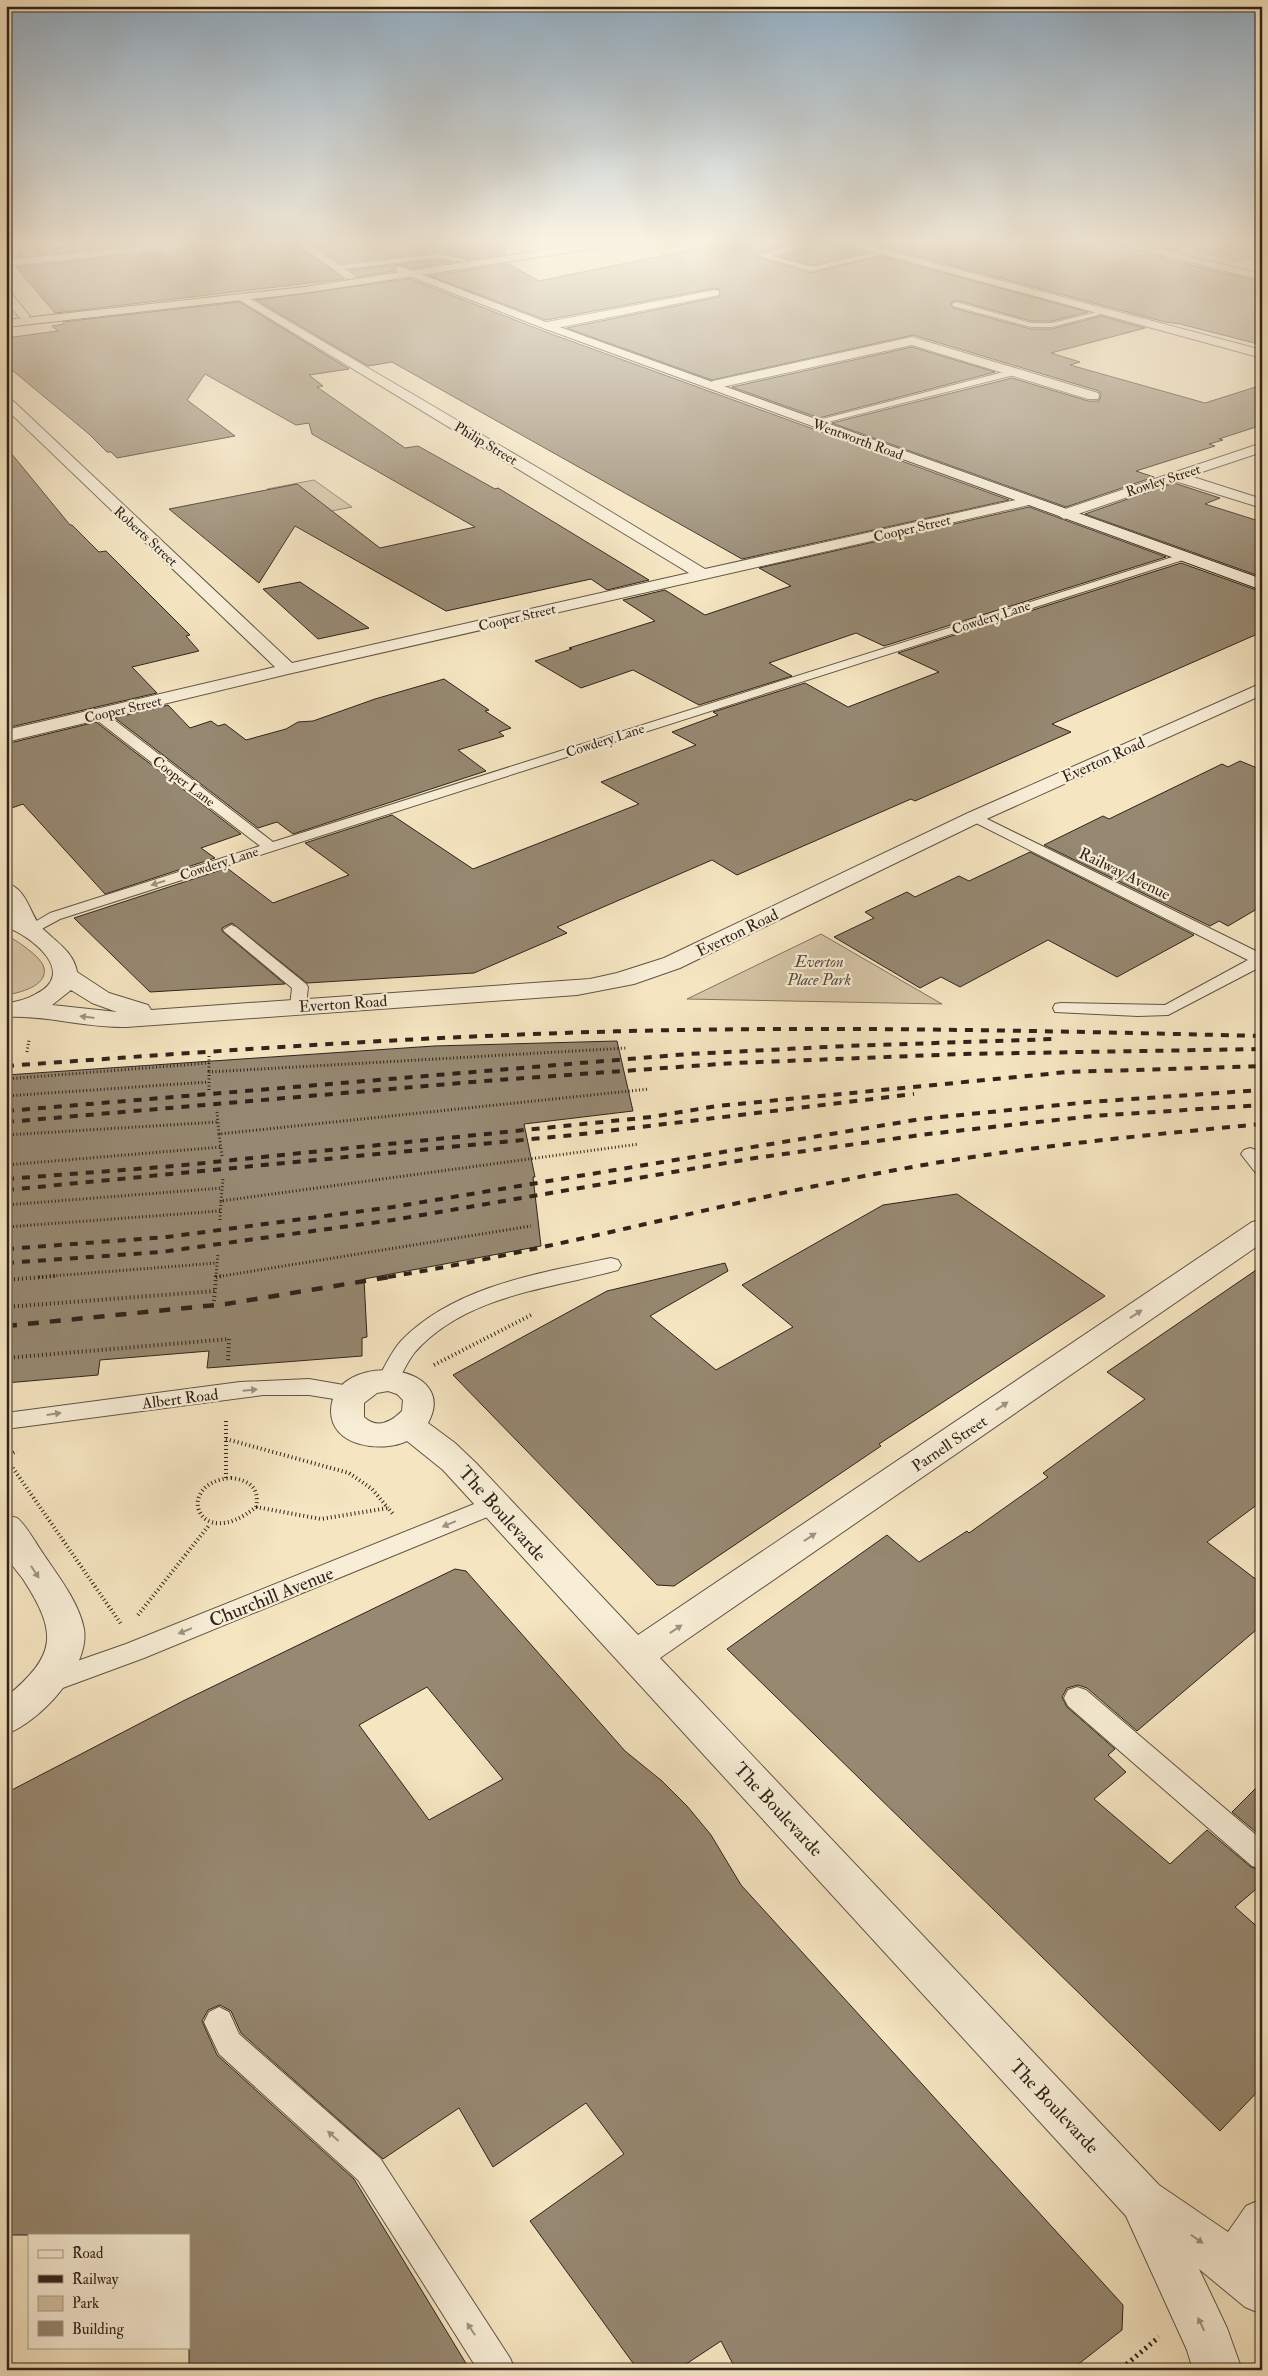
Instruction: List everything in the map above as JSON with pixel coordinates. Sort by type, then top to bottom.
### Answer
[{"type":"street","name":"Philip Street","points":[[336,353],[703,575]]},
{"type":"street","name":"Wentworth Road","points":[[623,353],[1262,585]]},
{"type":"street","points":[[713,385],[858,353]]},
{"type":"street","points":[[951,353],[1093,396]]},
{"type":"street","name":"Roberts Street","points":[[6,402],[288,669]]},
{"type":"street","name":"Rowley Street","points":[[1064,514],[1262,447]]},
{"type":"street","points":[[1174,476],[1262,504]]},
{"type":"street","name":"Cooper Street","points":[[6,736],[288,669],[1029,501]]},
{"type":"street","name":"Everton Road","points":[[170,1014],[577,988],[616,982],[672,963],[975,817],[1259,691]]},
{"type":"street","points":[[6,890],[18,904],[31,929],[62,961],[67,976],[85,990],[116,1005],[170,1014]]},
{"type":"street","points":[[6,920],[31,929]]},
{"type":"street","points":[[13,1010],[46,999],[64,984],[67,976]]},
{"type":"street","points":[[13,1010],[115,1020],[170,1014]]},
{"type":"street","name":"Parnell Street","points":[[636,1656],[1262,1229]]},
{"type":"street","points":[[388,1380],[410,1386],[416,1392],[420,1401],[416,1418],[398,1432],[386,1435],[362,1433],[347,1420],[345,1411],[347,1402],[353,1394],[369,1383],[388,1380]]},
{"type":"street","name":"The Boulevarde","points":[[408,1426],[428,1438],[450,1456],[1143,2200],[1248,2278]]},
{"type":"street","points":[[6,1528],[59,1609],[66,1630],[61,1656],[46,1683],[22,1707],[6,1718]]},
{"type":"street","name":"The Boulevarde","points":[[1143,2200],[1210,2345],[1218,2370]]},
{"type":"street","points":[[1248,2278],[1262,2222]]},
{"type":"lane","points":[[812,423],[1015,372]]},
{"type":"lane","name":"Cowdery Lane","points":[[31,929],[55,916],[271,846],[1182,557]]},
{"type":"lane","name":"Cooper Lane","points":[[98,715],[271,846]]},
{"type":"lane","name":"Railway Avenue","points":[[975,817],[1261,960]]},
{"type":"lane","points":[[231,930],[300,987],[298,1006]]},
{"type":"lane","points":[[1061,1008],[1138,1012],[1168,1010],[1261,960]]},
{"type":"lane","points":[[388,1380],[398,1362],[413,1342],[442,1319],[466,1306],[538,1281],[611,1265]]},
{"type":"lane","name":"Albert Road","points":[[6,1421],[217,1393],[282,1387],[334,1388],[353,1394]]},
{"type":"lane","name":"Churchill Avenue","points":[[46,1683],[134,1651],[494,1505]]},
{"type":"lane","points":[[1077,1698],[1262,1857]]},
{"type":"lane","points":[[219,2022],[229,2044],[369,2168],[498,2370]]},
{"type":"path","points":[[27,1052],[29,1040]]},
{"type":"path","points":[[209,1072],[627,1048]]},
{"type":"path","points":[[208,1090],[209,1056]]},
{"type":"path","points":[[6,1079],[209,1063]]},
{"type":"path","points":[[6,1096],[208,1082]]},
{"type":"path","points":[[219,1134],[649,1089]]},
{"type":"path","points":[[216,1112],[222,1156]]},
{"type":"path","points":[[6,1135],[218,1122]]},
{"type":"path","points":[[221,1201],[640,1144]]},
{"type":"path","points":[[6,1165],[221,1147]]},
{"type":"path","points":[[220,1220],[223,1178]]},
{"type":"path","points":[[6,1205],[222,1188]]},
{"type":"path","points":[[6,1227],[220,1211]]},
{"type":"path","points":[[216,1277],[531,1226]]},
{"type":"path","points":[[214,1301],[218,1252]]},
{"type":"path","points":[[6,1280],[217,1262]]},
{"type":"path","points":[[6,1307],[216,1291]]},
{"type":"path","points":[[429,1368],[541,1310]]},
{"type":"path","points":[[6,1358],[229,1339],[227,1370]]},
{"type":"path","points":[[226,1414],[226,1478]]},
{"type":"path","points":[[226,1439],[349,1473],[367,1484],[394,1517]]},
{"type":"path","points":[[20,1449],[6,1457],[107,1601],[124,1629]]},
{"type":"path","points":[[226,1478],[239,1478],[254,1486],[258,1492],[256,1507],[241,1520],[231,1524],[210,1524],[198,1512],[198,1497],[212,1484],[226,1478]]},
{"type":"path","points":[[256,1507],[321,1519],[388,1508]]},
{"type":"path","points":[[134,1620],[210,1524]]},
{"type":"path","points":[[1122,2368],[1159,2337]]},
{"type":"green space","points":[[314,480],[352,507],[301,517],[267,489]]},
{"type":"green space","name":"Everton Place Park","points":[[821,934],[942,1004],[687,999]]},
{"type":"green space","points":[[6,935],[39,959],[44,968],[44,974],[42,980],[31,988],[6,995]]},
{"type":"building","points":[[6,353],[323,353],[349,369],[309,375],[323,386],[317,387],[405,448],[418,446],[495,489],[498,488],[649,580],[607,590],[591,579],[446,611],[295,526],[259,583],[169,509],[297,484],[380,548],[475,527],[312,434],[309,423],[296,425],[205,374],[187,400],[235,436],[117,458],[111,452],[107,452],[89,434],[6,365]]},
{"type":"building","points":[[346,353],[604,353],[1009,500],[742,559],[392,362],[368,366]]},
{"type":"building","points":[[636,353],[833,353],[712,380]]},
{"type":"building","points":[[886,353],[932,353],[995,372],[819,418],[732,387]]},
{"type":"building","points":[[972,353],[1051,353],[1080,362],[1070,365],[1205,403],[1262,385],[1262,425],[1209,444],[1215,446],[1136,471],[1154,477],[1066,507],[832,423],[1012,378],[1088,401],[1099,401],[1101,395],[1099,391]]},
{"type":"building","points":[[6,447],[70,525],[99,552],[106,551],[190,635],[186,636],[199,651],[132,667],[157,693],[6,728]]},
{"type":"building","points":[[1174,483],[1220,498],[1205,504],[1262,522],[1262,577],[1085,514]]},
{"type":"building","points":[[1029,507],[1166,557],[884,646],[856,633],[769,663],[792,676],[699,705],[633,670],[581,688],[535,661],[572,649],[569,648],[655,621],[623,600],[665,590],[705,615],[791,586],[759,568]]},
{"type":"building","points":[[1181,563],[1262,592],[1262,632],[1052,724],[1071,732],[915,801],[911,799],[737,875],[712,860],[557,927],[567,933],[474,973],[307,983],[232,923],[222,928],[222,931],[285,984],[150,992],[74,918],[227,868],[273,903],[349,875],[305,843],[392,815],[473,869],[639,804],[601,782],[696,745],[672,732],[718,715],[713,712],[805,683],[848,707],[939,672],[898,653]]},
{"type":"building","points":[[300,582],[369,628],[318,639],[263,589]]},
{"type":"building","points":[[444,679],[489,710],[485,711],[511,728],[499,732],[504,736],[458,750],[486,771],[293,834],[277,822],[258,828],[115,718],[168,705],[190,728],[211,721],[218,726],[225,724],[246,740],[286,729],[298,722],[313,721],[375,699]]},
{"type":"building","points":[[96,722],[241,834],[201,848],[215,858],[105,894],[23,804],[6,810],[6,744]]},
{"type":"building","points":[[1240,761],[1262,770],[1262,906],[1228,926],[1219,921],[1210,926],[1044,845],[1103,816],[1109,819],[1222,764],[1228,767]]},
{"type":"building","points":[[1030,852],[1194,935],[1117,977],[1048,940],[960,987],[941,977],[920,988],[834,937],[874,918],[865,912],[907,892],[915,897],[959,876],[969,881]]},
{"type":"building","points":[[617,1041],[633,1111],[524,1124],[535,1177],[533,1177],[541,1246],[364,1279],[367,1337],[362,1338],[362,1356],[207,1368],[209,1351],[100,1360],[98,1375],[6,1383],[6,1075],[434,1046]]},
{"type":"building","points":[[957,1194],[1105,1296],[879,1444],[881,1446],[674,1586],[657,1585],[453,1375],[607,1291],[725,1263],[728,1271],[650,1316],[716,1370],[793,1327],[742,1285],[883,1205]]},
{"type":"building","points":[[1262,1266],[1262,1501],[1207,1542],[1262,1584],[1262,1625],[1137,1731],[1087,1688],[1078,1685],[1067,1688],[1062,1697],[1067,1707],[1115,1749],[1108,1755],[1126,1772],[1094,1799],[1170,1864],[1207,1830],[1251,1867],[1262,1871],[1262,1884],[1235,1907],[1262,1931],[1262,2087],[1220,2131],[727,1649],[887,1535],[919,1562],[967,1531],[969,1533],[1048,1477],[1043,1473],[1145,1399],[1107,1372]]},
{"type":"building","points":[[455,1569],[466,1571],[625,1751],[662,1781],[687,1806],[711,1835],[741,1885],[1123,2305],[1122,2330],[1071,2370],[736,2370],[721,2341],[677,2370],[638,2370],[530,2221],[624,2154],[586,2103],[493,2167],[459,2108],[383,2159],[241,2033],[231,2011],[220,2005],[208,2010],[202,2021],[217,2055],[354,2179],[470,2370],[189,2370],[190,2234],[6,2235],[6,1793],[183,1701]],"holes":[[[427,1687],[503,1779],[429,1820],[359,1725]]]},
{"type":"building","points":[[1262,1782],[1262,1837],[1232,1812]]},
{"type":"railway","points":[[6,1066],[396,1040],[630,1031],[867,1029],[1262,1036]]},
{"type":"railway","points":[[6,1111],[689,1054],[846,1046],[1054,1039]]},
{"type":"railway","points":[[6,1122],[484,1081],[734,1063],[963,1054],[1262,1049]]},
{"type":"railway","points":[[6,1179],[175,1166],[651,1117],[717,1106],[1068,1072],[1262,1066]]},
{"type":"railway","points":[[6,1249],[167,1237],[393,1207],[921,1119],[1089,1102],[1262,1090]]},
{"type":"railway","points":[[6,1190],[574,1135],[914,1094]]},
{"type":"railway","points":[[6,1263],[161,1252],[393,1220],[755,1158],[928,1134],[1093,1116],[1262,1105]]},
{"type":"railway","points":[[388,1277],[528,1250],[807,1188],[947,1161],[1065,1144],[1262,1124]]},
{"type":"railway","points":[[6,1326],[226,1304],[395,1276]]}]
